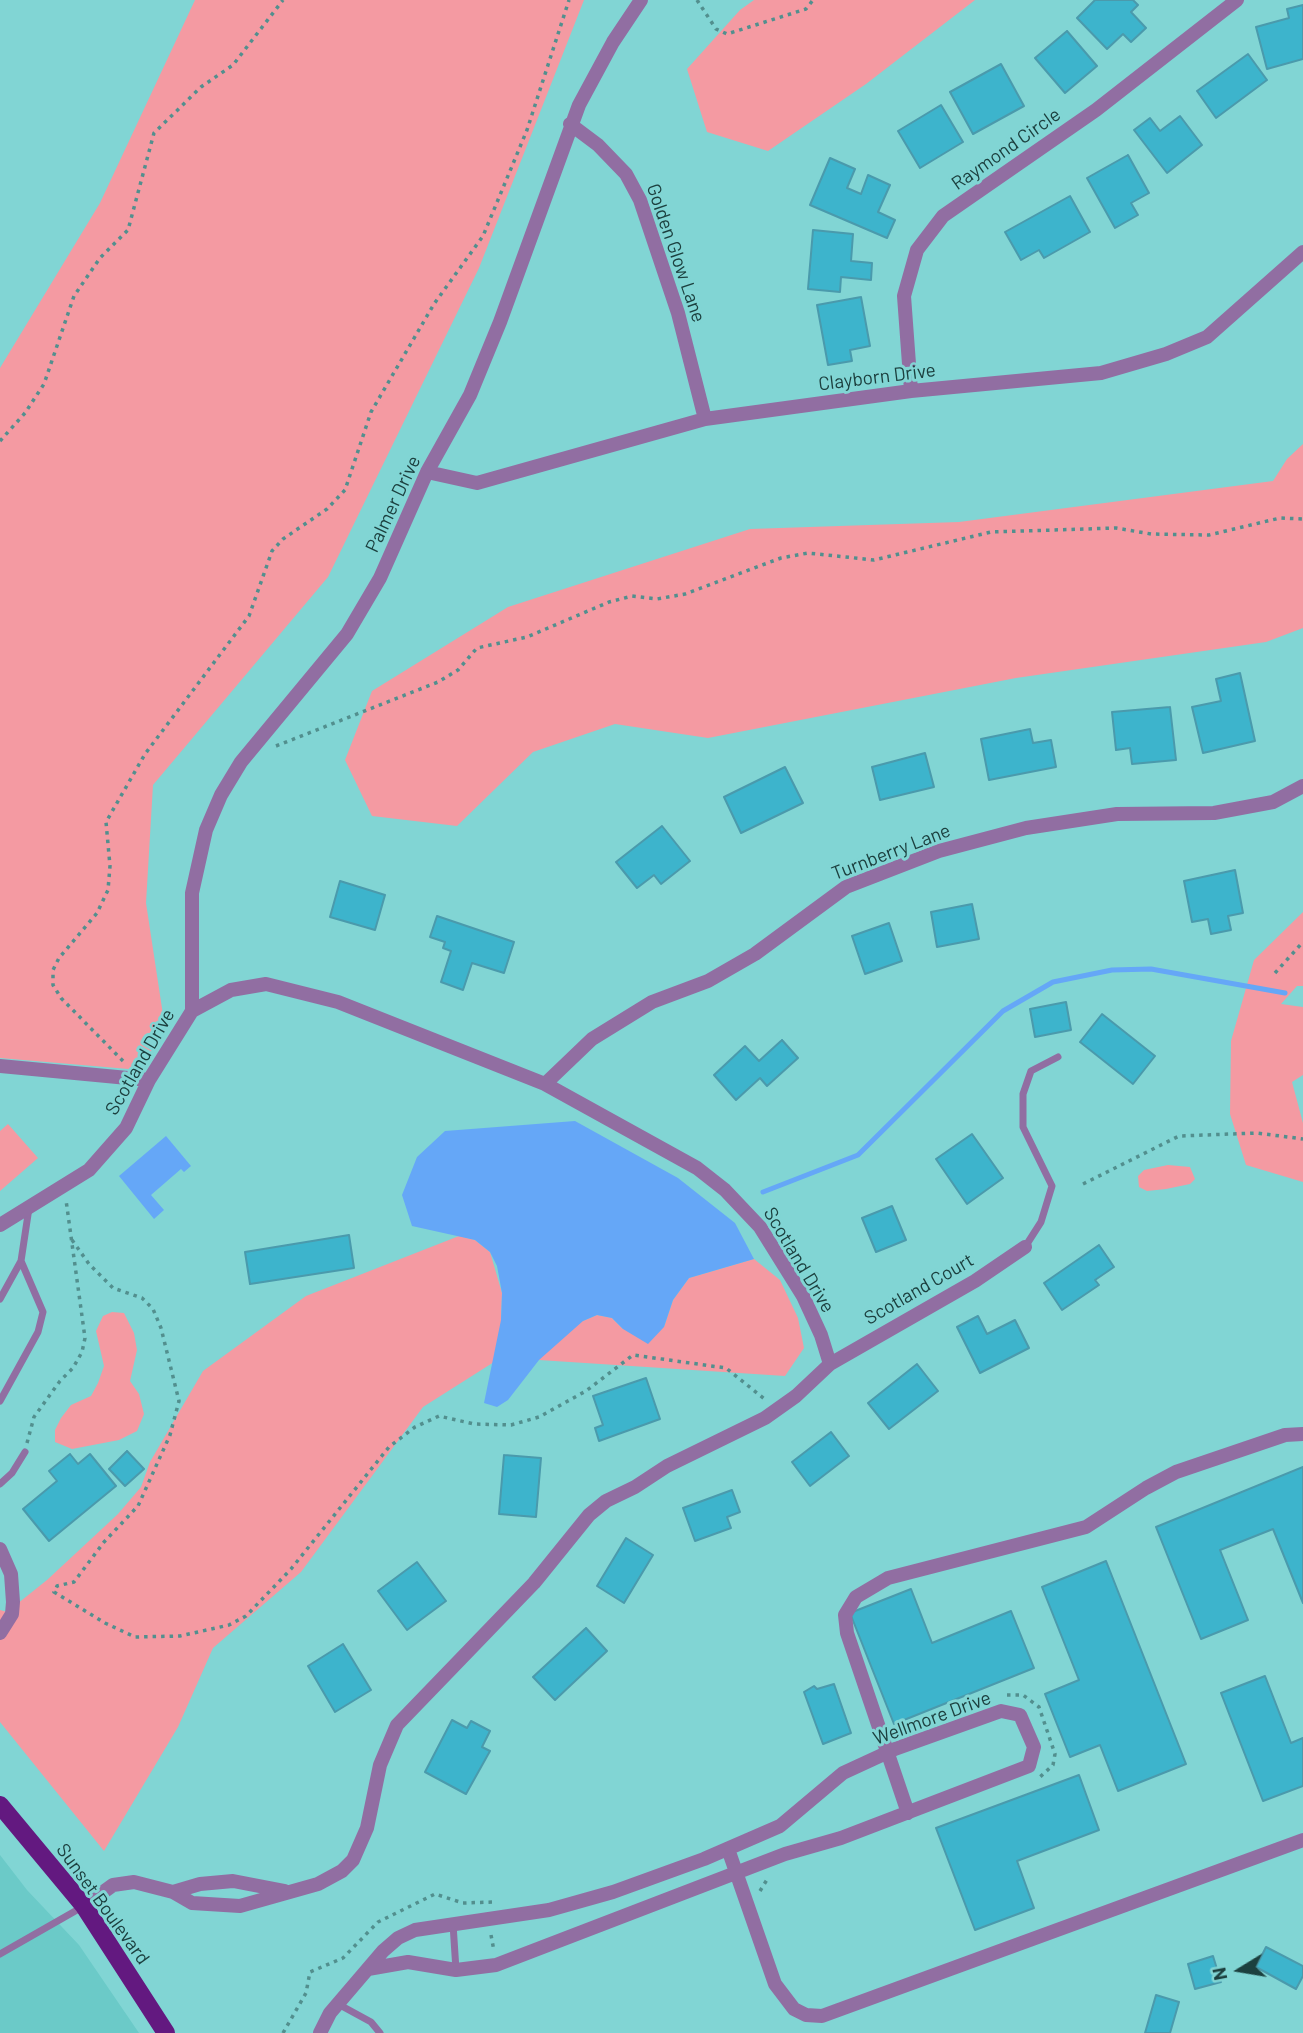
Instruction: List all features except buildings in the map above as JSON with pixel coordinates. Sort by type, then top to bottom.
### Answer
[{"type":"main road","name":"Sunset Boulevard","points":[[0,1805],[84,1906],[166,2033]]},
{"type":"street","name":"Palmer Drive","points":[[192,1011],[191,893],[206,830],[221,796],[252,748],[359,616],[380,578],[427,472],[470,395],[500,322],[570,124],[613,41],[641,0]]},
{"type":"street","name":"Raymond Circle","points":[[911,391],[904,296],[917,250],[943,216],[1096,110],[1237,0]]},
{"type":"street","name":"Golden Glow Lane","points":[[570,124],[598,145],[626,174],[640,200],[678,313],[705,419]]},
{"type":"street","name":"Clayborn Drive","points":[[427,472],[477,483],[705,419],[911,391],[1101,373],[1166,354],[1207,337],[1303,252]]},
{"type":"street","name":"Turnberry Lane","points":[[545,1084],[592,1039],[652,1002],[708,981],[755,954],[846,887],[939,851],[1026,828],[1117,814],[1214,813],[1273,802],[1303,786]]},
{"type":"street","name":"Scotland Drive","points":[[0,1225],[89,1170],[126,1128],[143,1080],[192,1011],[231,990],[251,985],[296,990],[338,1002],[545,1084],[697,1168],[746,1211],[760,1227],[803,1296],[821,1335],[830,1364]]},
{"type":"street","points":[[0,1066],[143,1080]]},
{"type":"street","name":"Scotland Court","points":[[830,1364],[975,1281],[1025,1247]]},
{"type":"street","points":[[84,1906],[113,1885],[134,1882],[173,1892],[192,1903],[225,1908],[254,1903],[285,1891],[318,1884],[353,1860],[367,1828],[380,1765],[397,1725],[534,1583],[589,1516],[606,1501],[667,1466],[741,1431],[776,1410],[830,1364]]},
{"type":"street","points":[[908,1813],[847,1633],[845,1615],[856,1597],[888,1578],[1086,1527],[1176,1472],[1285,1435],[1303,1434]]},
{"type":"street","points":[[0,1549],[11,1574],[13,1602],[12,1614],[0,1633]]},
{"type":"street","name":"Wellmore Drive","points":[[320,2033],[338,2004],[368,1969],[398,1938],[415,1930],[550,1910],[613,1892],[729,1849],[780,1826],[843,1773],[888,1752],[1001,1711],[1020,1715],[1034,1747],[1029,1766],[908,1813],[737,1872],[496,1965],[456,1970],[408,1962],[368,1969]]},
{"type":"street","points":[[729,1849],[775,1984],[785,2001],[806,2015],[822,2016],[1303,1840]]},
{"type":"street","points":[[173,1892],[200,1884],[233,1881],[285,1891]]},
{"type":"lane","points":[[1025,1247],[1041,1222],[1052,1186],[1023,1127],[1023,1094],[1031,1071],[1058,1057]]},
{"type":"lane","points":[[0,1299],[21,1261],[29,1205]]},
{"type":"lane","points":[[0,1401],[38,1332],[43,1312],[21,1261]]},
{"type":"lane","points":[[0,1484],[12,1473],[25,1452]]},
{"type":"lane","points":[[0,1954],[84,1906]]},
{"type":"lane","points":[[453,1923],[456,1970]]},
{"type":"lane","points":[[338,2004],[371,2022],[380,2033]]},
{"type":"path","points":[[0,441],[44,384],[74,296],[100,258],[128,230],[154,134],[201,87],[233,65],[284,0]]},
{"type":"path","points":[[143,1080],[61,998],[53,985],[53,970],[86,929],[108,890],[110,866],[106,821],[145,754],[249,616],[272,551],[283,539],[327,509],[345,490],[371,412],[434,304],[483,236],[527,130],[569,0]]},
{"type":"path","points":[[697,0],[716,29],[727,34],[806,9],[813,0]]},
{"type":"path","points":[[252,748],[268,749],[303,738],[438,682],[458,670],[477,648],[527,637],[632,596],[657,599],[685,594],[781,558],[808,553],[874,560],[990,532],[1116,528],[1151,534],[1209,535],[1280,518],[1303,519]]},
{"type":"path","points":[[1275,973],[1303,942]]},
{"type":"path","points":[[1083,1184],[1180,1136],[1256,1133],[1303,1139]]},
{"type":"path","points":[[25,1452],[34,1417],[60,1381],[74,1368],[85,1338],[64,1185]]},
{"type":"path","points":[[72,1240],[89,1264],[113,1287],[142,1298],[153,1309],[161,1328],[179,1401],[170,1435],[138,1506],[74,1582],[57,1586],[54,1592],[118,1631],[135,1637],[180,1636],[229,1625],[246,1616],[291,1569],[389,1447],[415,1427],[439,1416],[474,1424],[511,1425],[538,1417],[586,1391],[633,1355],[726,1368],[776,1410]]},
{"type":"path","points":[[283,2033],[306,1993],[310,1972],[343,1958],[378,1922],[435,1894],[463,1903],[491,1901],[501,1904]]},
{"type":"path","points":[[491,1901],[496,1965]]},
{"type":"shaded area","points":[[195,0],[584,0],[479,268],[328,577],[153,785],[146,903],[165,1028],[140,1070],[0,1058],[0,368],[100,203]]},
{"type":"shaded area","points":[[754,0],[975,0],[866,84],[768,151],[707,132],[687,69],[740,10]]},
{"type":"shaded area","points":[[1303,444],[1303,628],[1266,642],[1016,678],[708,738],[615,724],[533,752],[457,826],[372,816],[345,760],[372,691],[508,607],[750,529],[959,522],[1273,481],[1287,459]]},
{"type":"shaded area","points":[[1303,912],[1303,986],[1297,986],[1281,1004],[1303,1007],[1303,1075],[1292,1082],[1303,1123],[1303,1182],[1246,1165],[1230,1114],[1231,1041],[1254,960]]},
{"type":"shaded area","points":[[8,1124],[38,1158],[0,1191],[0,1131]]},
{"type":"shaded area","points":[[1168,1165],[1190,1167],[1195,1179],[1190,1184],[1166,1189],[1147,1191],[1139,1187],[1138,1176],[1144,1170]]},
{"type":"shaded area","points":[[459,1236],[475,1240],[490,1252],[502,1293],[501,1320],[583,1321],[597,1315],[612,1318],[623,1329],[664,1327],[673,1300],[689,1278],[754,1259],[780,1280],[798,1318],[804,1348],[785,1376],[539,1360],[494,1362],[423,1407],[301,1572],[213,1648],[178,1727],[104,1851],[0,1722],[0,1610],[7,1612],[47,1580],[118,1514],[141,1487],[150,1462],[203,1371],[306,1296]]},
{"type":"shaded area","points":[[112,1312],[124,1313],[134,1333],[137,1350],[130,1381],[139,1394],[144,1414],[137,1431],[119,1440],[72,1449],[55,1442],[55,1430],[71,1405],[91,1396],[98,1383],[104,1366],[96,1331],[103,1316]]},
{"type":"shaded area","points":[[0,1855],[27,1890],[79,1945],[139,2033],[0,2033]]},
{"type":"water","points":[[575,1121],[678,1178],[735,1223],[754,1259],[689,1278],[673,1300],[664,1327],[648,1344],[623,1329],[612,1318],[597,1315],[583,1321],[539,1360],[508,1400],[497,1407],[484,1403],[501,1320],[502,1293],[497,1266],[490,1252],[475,1240],[412,1226],[402,1195],[417,1157],[445,1131]]},
{"type":"water","points":[[166,1136],[191,1166],[184,1172],[181,1169],[151,1195],[164,1210],[154,1219],[119,1176]]},
{"type":"waterway","points":[[763,1192],[858,1155],[1003,1011],[1053,982],[1112,970],[1151,969],[1285,993]]}]
